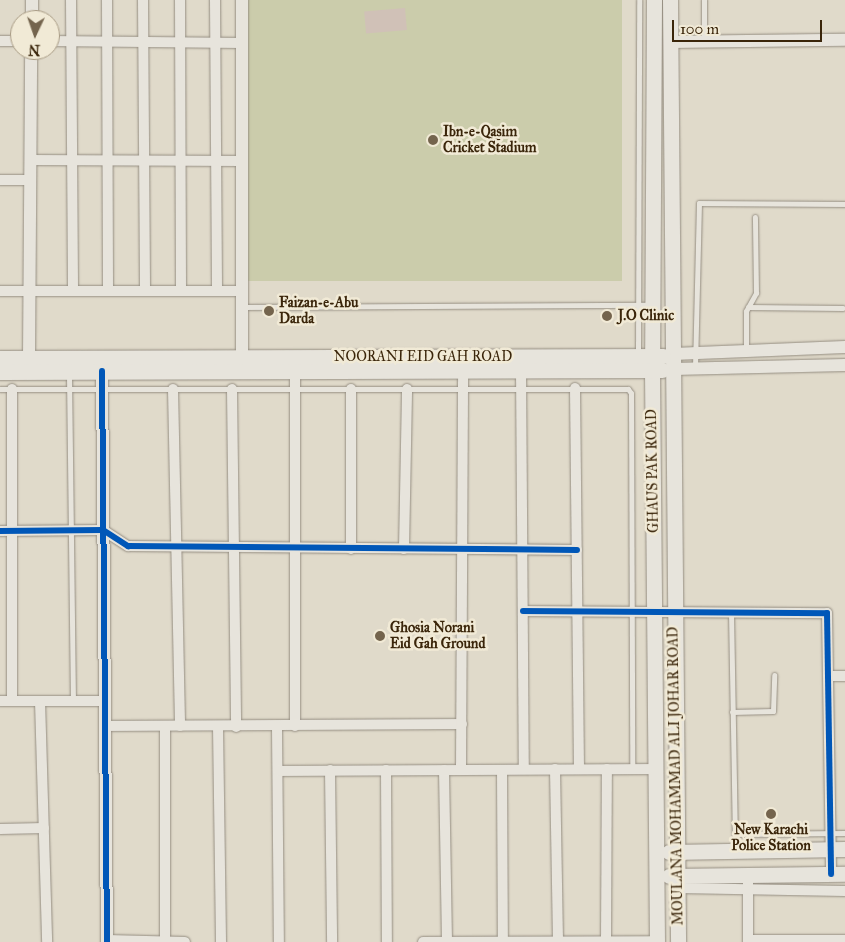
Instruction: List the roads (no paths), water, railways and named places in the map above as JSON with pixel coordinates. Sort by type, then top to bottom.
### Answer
[{"type":"main road","name":"GHAUS PAK ROAD","points":[[654,0],[647,305],[653,364],[657,941]]},
{"type":"main road","points":[[670,0],[673,354]]},
{"type":"main road","name":"NOORANI EID GAH ROAD","points":[[0,372],[521,369],[653,364],[673,354]]},
{"type":"main road","name":"MOULANA MOHAMMAD ALI JOHAR ROAD","points":[[673,354],[678,942]]},
{"type":"main road","name":"NOORANI EID GAH ROAD","points":[[0,358],[638,358],[674,369]]},
{"type":"main road","points":[[656,852],[838,849]]},
{"type":"main road","points":[[656,876],[678,882],[748,875],[838,874]]},
{"type":"street","points":[[71,0],[73,290]]},
{"type":"street","points":[[107,0],[108,291]]},
{"type":"street","points":[[144,0],[145,291]]},
{"type":"street","points":[[180,0],[181,291]]},
{"type":"street","points":[[215,0],[217,291]]},
{"type":"street","points":[[242,0],[242,357]]},
{"type":"street","points":[[670,42],[845,40]]},
{"type":"street","points":[[60,41],[242,43]]},
{"type":"street","points":[[29,358],[31,60]]},
{"type":"street","points":[[30,160],[242,162]]},
{"type":"street","points":[[0,180],[30,180]]},
{"type":"street","points":[[0,290],[242,291]]},
{"type":"street","name":"NOORANI EID GAH ROAD","points":[[674,369],[695,361],[746,353],[845,346]]},
{"type":"street","name":"NOORANI EID GAH ROAD","points":[[673,354],[695,361],[845,365]]},
{"type":"street","points":[[521,369],[524,770]]},
{"type":"street","points":[[295,370],[297,548],[295,726]]},
{"type":"street","points":[[461,770],[463,370]]},
{"type":"street","points":[[102,371],[107,941],[165,940],[185,942]]},
{"type":"street","points":[[575,388],[579,769]]},
{"type":"street","points":[[12,389],[12,701]]},
{"type":"street","points":[[173,389],[180,726]]},
{"type":"street","points":[[232,389],[236,726]]},
{"type":"street","points":[[351,389],[351,549]]},
{"type":"street","points":[[404,549],[407,389]]},
{"type":"street","points":[[0,531],[103,530],[128,546],[234,546],[522,552],[577,550]]},
{"type":"street","points":[[523,612],[827,613],[830,676],[831,834],[838,849],[838,874]]},
{"type":"street","points":[[830,676],[845,676]]},
{"type":"street","points":[[0,701],[105,701]]},
{"type":"street","points":[[40,701],[47,942]]},
{"type":"street","points":[[105,726],[277,727],[462,724]]},
{"type":"street","points":[[165,726],[165,940]]},
{"type":"street","points":[[218,726],[221,942]]},
{"type":"street","points":[[277,727],[279,942]]},
{"type":"street","points":[[556,769],[558,941]]},
{"type":"street","points":[[606,941],[607,769]]},
{"type":"street","points":[[278,771],[656,769]]},
{"type":"street","points":[[330,770],[332,942]]},
{"type":"street","points":[[386,770],[387,942]]},
{"type":"street","points":[[444,770],[447,942]]},
{"type":"street","points":[[502,770],[503,942]]},
{"type":"street","points":[[0,829],[44,828]]},
{"type":"street","points":[[748,875],[748,941],[845,940]]},
{"type":"street","points":[[678,882],[748,891],[845,891]]},
{"type":"street","points":[[423,942],[657,941]]},
{"type":"lane","points":[[638,358],[647,305],[640,0]]},
{"type":"lane","points":[[704,0],[704,41]]},
{"type":"lane","points":[[695,361],[699,203],[845,204]]},
{"type":"lane","points":[[746,353],[748,307],[756,293],[755,217]]},
{"type":"lane","points":[[242,307],[647,305]]},
{"type":"lane","points":[[748,307],[843,308]]},
{"type":"lane","points":[[69,372],[73,702]]},
{"type":"lane","points":[[0,389],[623,388],[631,393],[632,769]]},
{"type":"lane","points":[[731,612],[735,851]]},
{"type":"lane","points":[[732,712],[773,711],[774,675]]},
{"type":"lane","points":[[734,834],[845,834]]},
{"type":"place","name":"Ibn-e-Qasim Cricket Stadium","points":[[433,140]]},
{"type":"place","name":"Faizan-e-Abu Darda","points":[[269,311]]},
{"type":"place","name":"J.O Clinic","points":[[607,316]]},
{"type":"place","name":"Ghosia Norani Eid Gah Ground","points":[[380,636]]},
{"type":"place","name":"New Karachi Police Station","points":[[771,814]]}]
